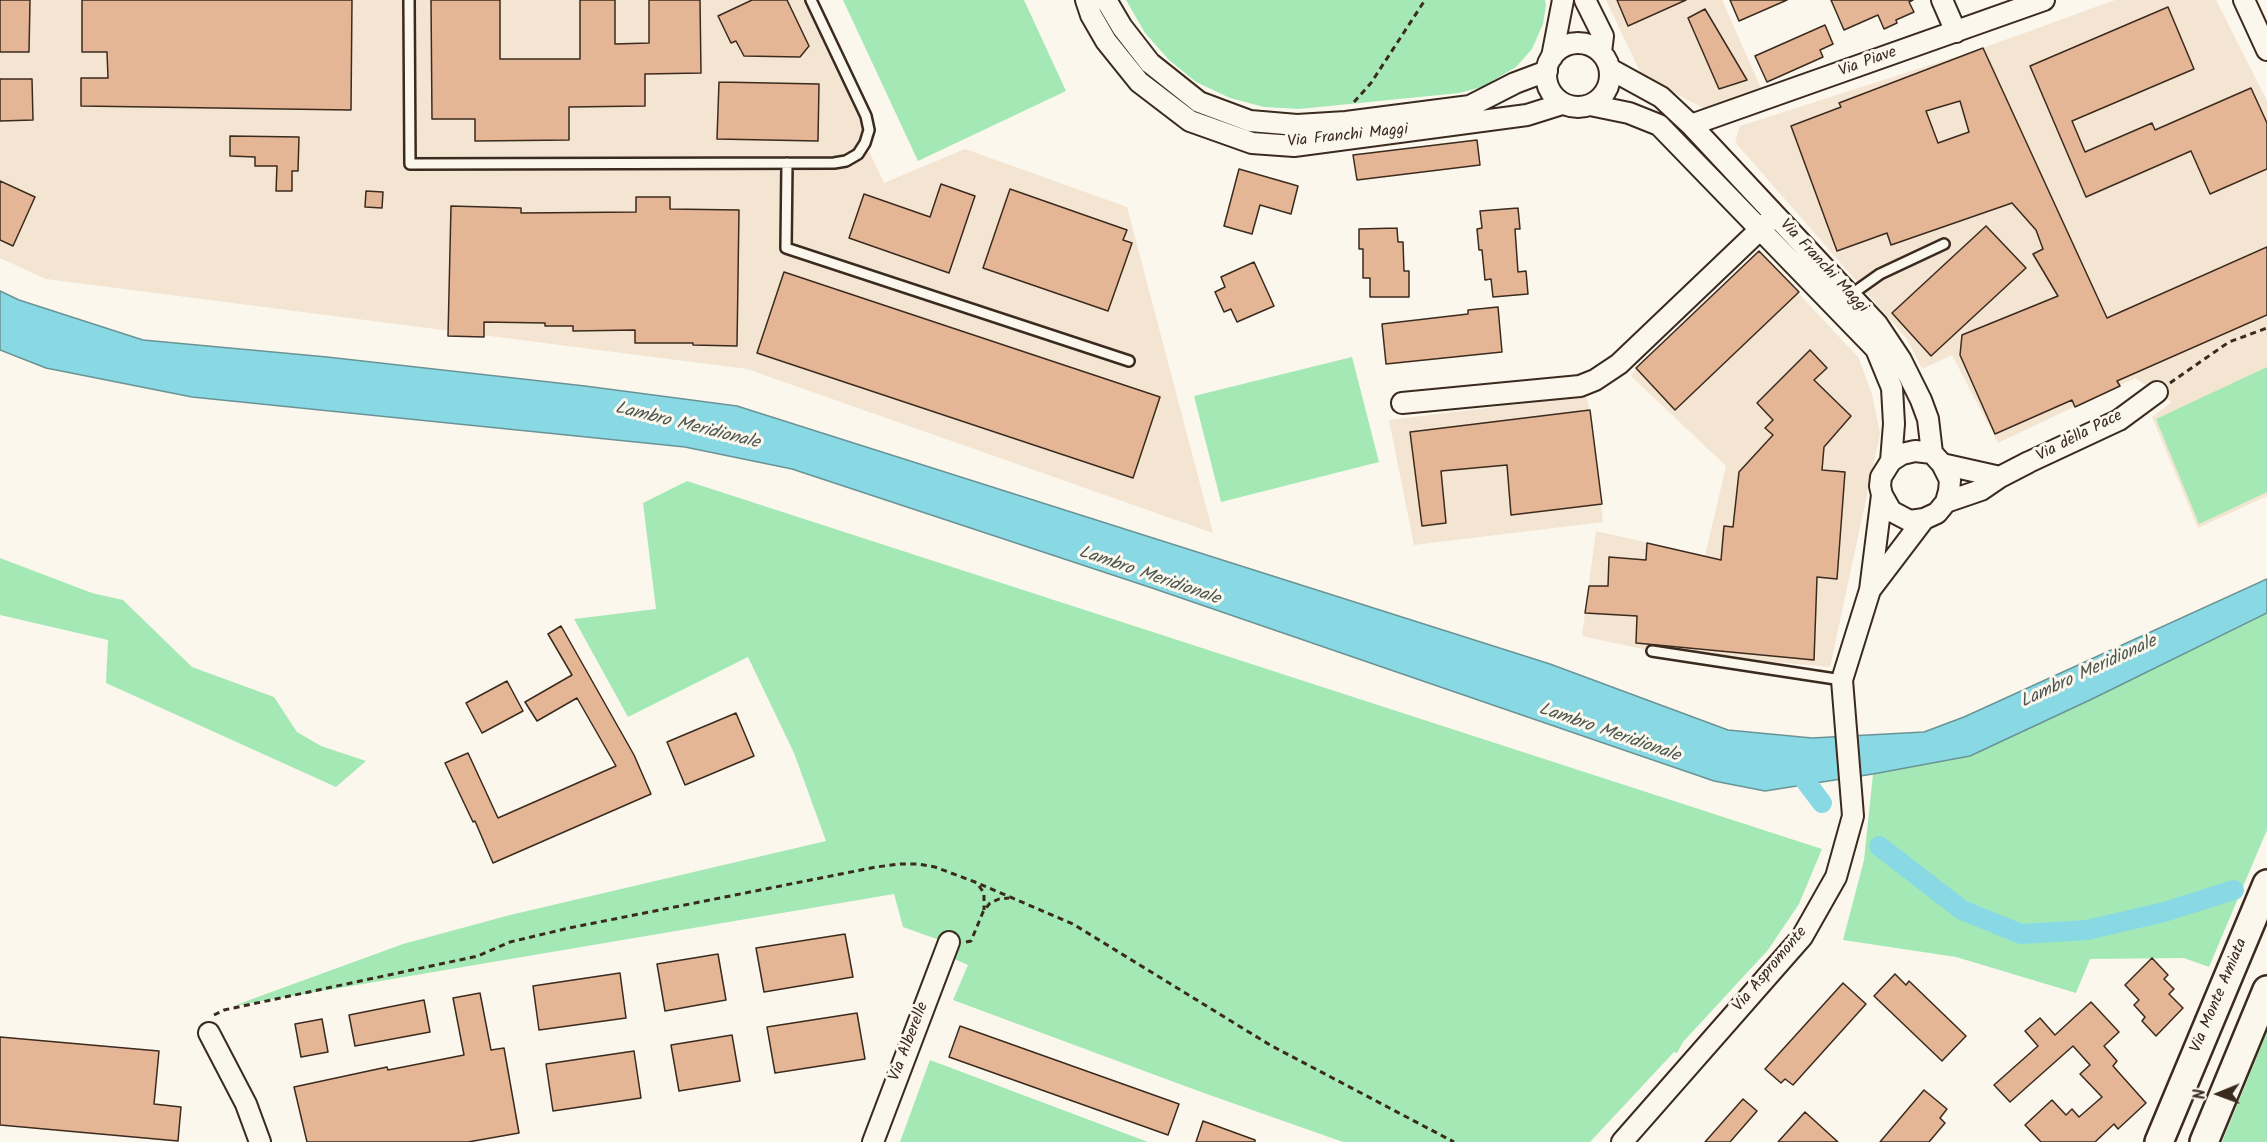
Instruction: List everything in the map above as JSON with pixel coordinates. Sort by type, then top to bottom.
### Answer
[{"type":"main road","name":"Via Monte Amiata","points":[[2159,1142],[2267,884]]},
{"type":"main road","points":[[2204,1142],[2267,990]]},
{"type":"street","name":"Via Franchi Maggi","points":[[1086,0],[1091,15],[1106,40],[1139,82],[1190,120],[1252,143],[1294,146],[1527,115],[1562,104]]},
{"type":"street","name":"Via Franchi Maggi","points":[[1106,0],[1122,27],[1150,63],[1199,102],[1250,121],[1297,125],[1346,122],[1470,106],[1549,64]]},
{"type":"street","points":[[1563,0],[1549,64],[1550,90],[1562,104],[1578,107],[1590,105],[1600,99],[1609,86],[1603,36],[1585,0]]},
{"type":"street","points":[[1942,0],[1956,32]]},
{"type":"street","name":"Via Piave","points":[[1691,125],[2044,0]]},
{"type":"street","points":[[2244,0],[2267,50]]},
{"type":"street","points":[[1549,64],[1564,46],[1576,43],[1590,45],[1605,61]]},
{"type":"street","name":"Via Franchi Maggi","points":[[1605,61],[1660,97],[1691,125],[1768,222],[1843,302],[1876,349],[1892,388],[1894,424],[1891,461]]},
{"type":"street","name":"Via Franchi Maggi","points":[[1590,105],[1629,113],[1659,125],[1768,222]]},
{"type":"street","points":[[1402,403],[1580,386],[1595,380],[1619,364],[1768,222]]},
{"type":"street","name":"Via Franchi Maggi","points":[[1843,302],[1877,324],[1901,360],[1928,418],[1937,458]]},
{"type":"street","name":"Via della Pace","points":[[1946,502],[1981,490],[2000,477],[2119,420],[2157,392]]},
{"type":"street","points":[[1937,458],[1950,480],[1946,502],[1936,513],[1924,519],[1910,521],[1891,511],[1882,495],[1881,477],[1891,461],[1902,454],[1915,451],[2000,477]]},
{"type":"street","name":"Via Aspromonte","points":[[1622,1142],[1802,937],[1836,877],[1852,816],[1842,680],[1870,590],[1882,495]]},
{"type":"street","name":"Via Aspromonte","points":[[1870,590],[1924,519]]},
{"type":"street","name":"Via Alberelle","points":[[873,1142],[949,942]]},
{"type":"street","points":[[209,1033],[246,1104],[260,1142]]},
{"type":"lane","points":[[409,0],[410,164],[846,161],[858,154],[865,143],[869,130],[866,116],[811,0]]},
{"type":"lane","points":[[787,163],[786,248],[1129,362]]},
{"type":"lane","points":[[1843,302],[1880,274],[1944,244]]},
{"type":"lane","points":[[1652,651],[1842,680]]},
{"type":"path","points":[[1348,109],[1371,83],[1425,0]]},
{"type":"path","points":[[2157,392],[2229,342],[2267,328]]},
{"type":"path","points":[[209,1033],[212,1016],[224,1010],[478,956],[510,942],[569,928],[900,864],[918,864],[935,867],[975,882],[1073,924],[1270,1046],[1454,1142]]},
{"type":"path","points":[[949,942],[972,942],[983,912],[984,893],[975,882]]},
{"type":"path","points":[[983,912],[990,903],[999,898],[1010,898]]},
{"type":"shaded area","points":[[0,0],[811,0],[866,116],[865,143],[884,183],[965,149],[1127,207],[1213,533],[747,369],[46,279],[0,258]]},
{"type":"shaded area","points":[[1606,0],[1679,0],[1680,3],[1686,0],[1722,0],[1764,95],[1705,109],[1642,76]]},
{"type":"shaded area","points":[[2115,0],[2216,0],[2267,101],[2267,496],[2198,528],[2152,417],[2172,402],[2135,378],[1998,443],[1952,355],[1922,369],[1907,339],[1735,142],[1740,126],[1983,48]]},
{"type":"shaded area","points":[[1759,251],[1858,357],[1872,394],[1880,434],[1830,667],[1652,651],[1582,636],[1596,531],[1705,556],[1726,466],[1631,376],[1636,368]]},
{"type":"shaded area","points":[[1586,396],[1590,410],[1603,522],[1414,545],[1389,420]]},
{"type":"green space","points":[[843,0],[1024,0],[1066,91],[918,161]]},
{"type":"green space","points":[[1126,0],[1545,0],[1546,5],[1543,24],[1532,49],[1516,67],[1482,87],[1459,93],[1299,109],[1264,107],[1230,98],[1196,82],[1169,60],[1145,33]]},
{"type":"green space","points":[[1352,357],[1379,462],[1221,502],[1194,396]]},
{"type":"green space","points":[[2267,367],[2267,492],[2199,524],[2156,419]]},
{"type":"green space","points":[[687,481],[1822,849],[1799,904],[1768,950],[1683,1042],[1677,1053],[1674,1052],[1590,1142],[1343,1142],[1201,1092],[953,1000],[968,965],[952,958],[942,941],[903,927],[894,894],[233,1006],[403,944],[510,915],[826,841],[794,753],[748,657],[628,717],[574,619],[656,609],[643,503]]},
{"type":"green space","points":[[0,558],[92,593],[123,600],[192,667],[274,697],[297,732],[321,746],[366,761],[336,787],[106,683],[108,640],[0,615]]},
{"type":"green space","points":[[2267,613],[2267,830],[2209,967],[2184,958],[2090,959],[2076,993],[1956,957],[1843,940],[1864,860],[1873,774],[1970,756]]},
{"type":"green space","points":[[2267,1032],[2267,1142],[2222,1142]]},
{"type":"green space","points":[[930,1060],[1148,1142],[900,1142]]},
{"type":"water","name":"Lambro Meridionale","points":[[0,291],[19,300],[143,340],[327,357],[585,386],[737,406],[1550,664],[1728,730],[1812,738],[1924,732],[1964,717],[2267,579],[2267,613],[1970,756],[1765,791],[1714,781],[1152,588],[792,469],[685,447],[192,397],[46,368],[0,350]]},
{"type":"building","points":[[0,0],[30,0],[29,52],[0,52]]},
{"type":"building","points":[[82,0],[352,0],[351,110],[81,106],[81,78],[108,78],[107,52],[82,52]]},
{"type":"building","points":[[431,0],[500,0],[500,59],[580,59],[580,0],[615,0],[615,44],[649,43],[649,0],[700,0],[701,73],[645,74],[645,106],[569,107],[569,140],[475,141],[475,119],[432,119]]},
{"type":"building","points":[[752,0],[787,0],[809,46],[800,57],[744,56],[736,41],[731,43],[718,16]]},
{"type":"building","points":[[1617,0],[1686,0],[1628,26]]},
{"type":"building","points":[[1730,0],[1787,0],[1739,21]]},
{"type":"building","points":[[1831,0],[1913,0],[1909,2],[1914,12],[1896,20],[1897,23],[1884,29],[1878,15],[1844,30]]},
{"type":"building","points":[[2168,7],[2194,69],[2072,121],[2085,152],[2152,123],[2155,130],[2251,88],[2267,123],[2267,169],[2210,194],[2191,151],[2086,197],[2030,66]]},
{"type":"building","points":[[1705,9],[1747,80],[1719,89],[1688,18]]},
{"type":"building","points":[[1825,25],[1833,44],[1820,50],[1823,57],[1767,82],[1755,56]]},
{"type":"building","points":[[1983,48],[2107,318],[2267,247],[2267,315],[2117,381],[2120,386],[2075,407],[2072,400],[1995,434],[1960,355],[1962,335],[2058,296],[2033,254],[2043,249],[2036,230],[2012,203],[1891,245],[1887,233],[1837,251],[1791,126],[1841,107],[1839,103]],"holes":[[[1960,101],[1969,132],[1938,143],[1926,111]]]},
{"type":"building","points":[[0,79],[32,79],[33,120],[0,121]]},
{"type":"building","points":[[719,82],[819,84],[818,141],[717,139]]},
{"type":"building","points":[[230,136],[299,137],[298,171],[292,171],[292,191],[276,191],[277,166],[255,166],[255,157],[230,156]]},
{"type":"building","points":[[1477,140],[1480,165],[1357,180],[1353,155]]},
{"type":"building","points":[[1239,169],[1298,186],[1291,214],[1260,205],[1252,234],[1224,226]]},
{"type":"building","points":[[0,181],[35,197],[13,246],[0,240]]},
{"type":"building","points":[[941,184],[975,196],[949,273],[849,238],[864,194],[930,217]]},
{"type":"building","points":[[1010,189],[1127,230],[1123,240],[1132,243],[1108,311],[983,268]]},
{"type":"building","points":[[366,191],[383,192],[382,208],[365,207]]},
{"type":"building","points":[[636,197],[670,197],[670,209],[739,210],[737,346],[635,343],[635,330],[573,331],[573,326],[545,326],[545,323],[484,322],[484,337],[448,336],[451,206],[521,208],[521,213],[636,212]]},
{"type":"building","points":[[1518,208],[1520,229],[1515,229],[1518,272],[1526,271],[1528,294],[1493,297],[1491,279],[1485,280],[1482,250],[1479,250],[1477,229],[1482,228],[1480,211]]},
{"type":"building","points":[[1986,226],[2026,268],[1931,356],[1892,313]]},
{"type":"building","points":[[1397,228],[1398,242],[1403,242],[1404,271],[1409,271],[1409,297],[1370,297],[1370,278],[1363,278],[1363,249],[1359,249],[1359,229]]},
{"type":"building","points":[[1759,251],[1799,292],[1675,410],[1636,368]]},
{"type":"building","points":[[1254,262],[1274,306],[1237,322],[1231,309],[1224,312],[1215,292],[1225,287],[1221,277]]},
{"type":"building","points":[[784,272],[1160,397],[1133,478],[757,353]]},
{"type":"building","points":[[1498,307],[1502,352],[1386,364],[1382,324],[1468,314],[1468,310]]},
{"type":"building","points":[[1810,350],[1827,368],[1814,380],[1851,416],[1824,447],[1822,470],[1845,472],[1837,579],[1817,577],[1814,660],[1636,643],[1637,616],[1585,613],[1589,586],[1608,586],[1609,557],[1646,560],[1647,543],[1721,560],[1724,526],[1733,527],[1739,472],[1773,435],[1765,428],[1773,420],[1757,403]]},
{"type":"building","points":[[1590,410],[1602,504],[1511,515],[1507,465],[1441,471],[1446,523],[1422,526],[1410,432]]},
{"type":"building","points":[[561,626],[634,755],[651,794],[493,863],[475,821],[473,822],[445,763],[468,753],[498,818],[616,766],[577,698],[537,721],[525,702],[572,675],[548,634]]},
{"type":"building","points":[[507,681],[523,711],[482,733],[466,703]]},
{"type":"building","points":[[736,713],[754,756],[685,785],[667,742]]},
{"type":"building","points":[[845,934],[853,977],[764,992],[756,948]]},
{"type":"building","points":[[718,954],[726,1000],[665,1011],[657,964]]},
{"type":"building","points":[[2152,958],[2168,975],[2164,979],[2174,989],[2169,994],[2183,1008],[2156,1036],[2142,1021],[2145,1017],[2134,1005],[2139,1000],[2125,985]]},
{"type":"building","points":[[620,973],[626,1018],[539,1030],[533,986]]},
{"type":"building","points":[[1895,974],[1906,985],[1909,981],[1966,1036],[1942,1061],[1874,996]]},
{"type":"building","points":[[1843,983],[1866,1004],[1793,1085],[1785,1079],[1781,1083],[1765,1069]]},
{"type":"building","points":[[480,993],[491,1050],[504,1048],[519,1133],[468,1142],[307,1142],[294,1087],[387,1067],[388,1070],[464,1055],[453,998]]},
{"type":"building","points":[[424,1000],[430,1032],[355,1046],[349,1015]]},
{"type":"building","points":[[2091,1002],[2119,1032],[2104,1046],[2117,1061],[2113,1066],[2146,1103],[2118,1129],[2114,1124],[2095,1142],[2041,1142],[2025,1125],[2052,1100],[2066,1115],[2072,1109],[2079,1117],[2102,1097],[2080,1074],[2090,1065],[2073,1046],[2010,1102],[1994,1085],[2038,1046],[2025,1031],[2040,1018],[2055,1035]]},
{"type":"building","points":[[857,1013],[865,1059],[775,1073],[767,1027]]},
{"type":"building","points":[[322,1019],[328,1052],[301,1057],[295,1024]]},
{"type":"building","points":[[960,1026],[1179,1104],[1168,1135],[949,1057]]},
{"type":"building","points":[[732,1035],[740,1081],[679,1091],[671,1045]]},
{"type":"building","points":[[0,1037],[159,1051],[154,1104],[181,1107],[178,1141],[0,1125]]},
{"type":"building","points":[[634,1051],[641,1098],[553,1111],[546,1064]]},
{"type":"building","points":[[1924,1090],[1947,1109],[1940,1118],[1945,1123],[1929,1142],[1880,1142]]},
{"type":"building","points":[[1743,1099],[1757,1111],[1730,1142],[1705,1142]]},
{"type":"building","points":[[1805,1112],[1838,1142],[1778,1142]]},
{"type":"building","points":[[1203,1121],[1255,1140],[1255,1142],[1196,1142]]},
{"type":"waterway","points":[[1794,766],[1822,803]]},
{"type":"waterway","points":[[1879,846],[1962,910],[2021,934],[2087,930],[2164,912],[2234,890]]}]
